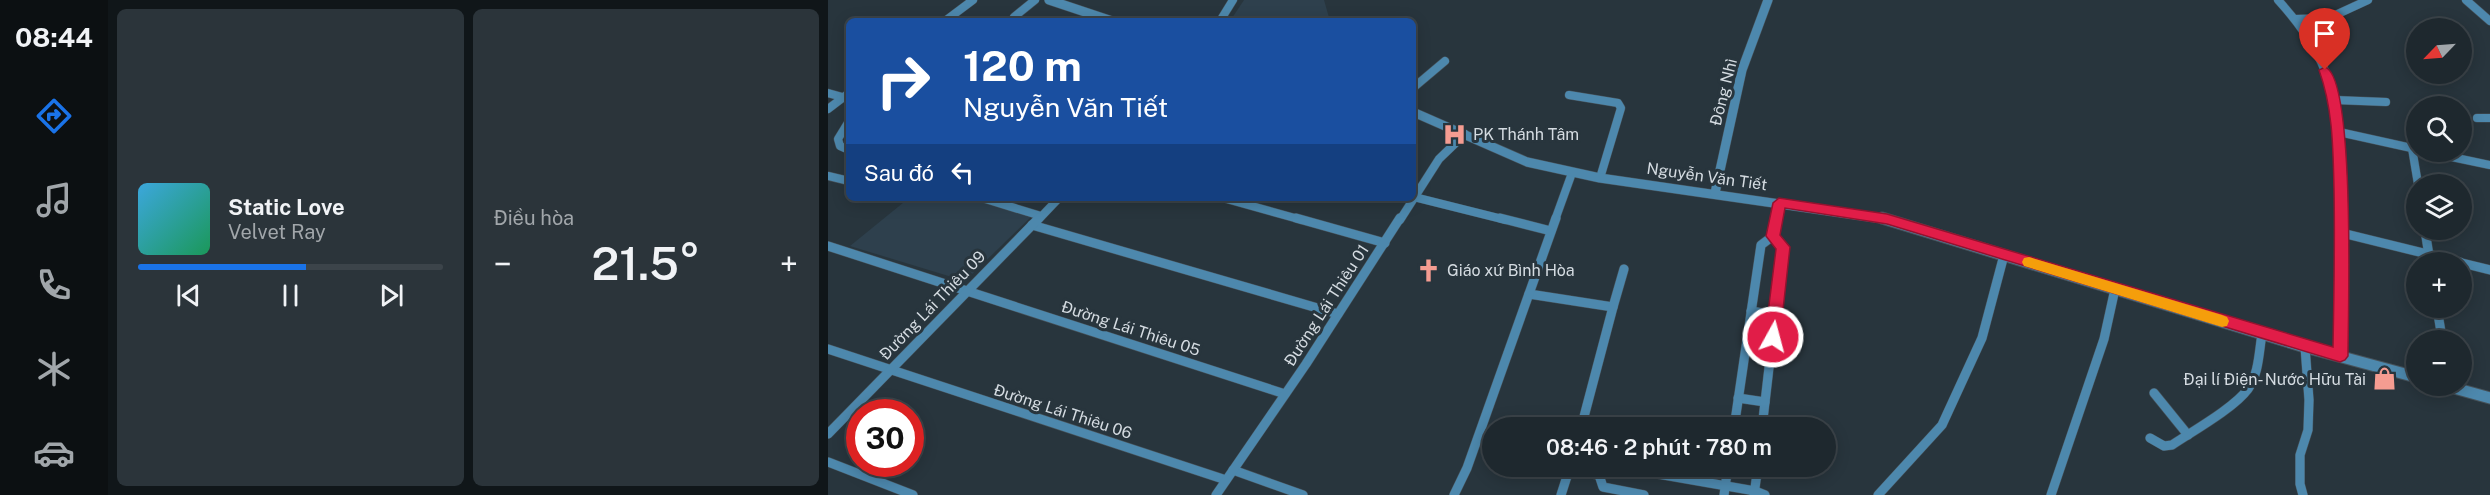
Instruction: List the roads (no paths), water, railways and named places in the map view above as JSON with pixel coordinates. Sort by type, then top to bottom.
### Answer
[{"type":"street","points":[[949,18],[973,0]]},
{"type":"street","points":[[1014,17],[1035,0]]},
{"type":"street","points":[[1049,0],[1103,18]]},
{"type":"street","points":[[1222,18],[1233,0]]},
{"type":"street","name":"Đông Nhì","points":[[1715,193],[1736,94],[1760,16],[1768,0]]},
{"type":"street","points":[[2278,0],[2296,19],[2315,45],[2335,100],[2339,132],[2342,233],[2340,356]]},
{"type":"street","points":[[2296,19],[2329,18],[2368,0]]},
{"type":"street","points":[[2466,0],[2490,21]]},
{"type":"street","points":[[1416,85],[1445,61]]},
{"type":"street","points":[[828,93],[846,96]]},
{"type":"street","points":[[1569,95],[1609,100],[1618,103],[1621,108],[1600,178]]},
{"type":"street","points":[[828,109],[846,97]]},
{"type":"street","points":[[2335,100],[2386,102]]},
{"type":"street","name":"Nguyễn Văn Tiết","points":[[1416,113],[1527,162],[1600,178],[1887,219],[2305,347],[2406,374]]},
{"type":"street","points":[[2477,118],[2490,118]]},
{"type":"street","points":[[846,126],[838,139],[840,146],[846,149]]},
{"type":"street","points":[[2339,132],[2406,147]]},
{"type":"street","name":"Đường Lái Thiêu 01","points":[[1416,194],[1439,159],[1465,134]]},
{"type":"street","points":[[2472,161],[2490,165]]},
{"type":"street","points":[[1454,495],[1467,468],[1572,173]]},
{"type":"street","points":[[828,176],[846,180]]},
{"type":"street","points":[[1416,181],[1424,183]]},
{"type":"street","points":[[1416,197],[1551,231]]},
{"type":"street","points":[[992,201],[1041,216]]},
{"type":"street","name":"Đường Lái Thiêu 09","points":[[828,434],[1056,201]]},
{"type":"street","points":[[1234,201],[1385,243]]},
{"type":"street","name":"Đường Lái Thiêu 01","points":[[1216,495],[1411,201]]},
{"type":"street","points":[[1735,417],[1761,245],[1773,236],[1779,203]]},
{"type":"street","points":[[1032,225],[1338,314]]},
{"type":"street","points":[[2342,233],[2406,252]]},
{"type":"street","points":[[1763,417],[1783,247],[1773,236]]},
{"type":"street","name":"Đường Lái Thiêu 05","points":[[828,246],[1285,394]]},
{"type":"street","points":[[1878,495],[1942,425],[1982,338],[2004,255]]},
{"type":"street","points":[[2472,266],[2490,270]]},
{"type":"street","points":[[1584,417],[1624,269]]},
{"type":"street","points":[[2051,495],[2104,339],[2115,289]]},
{"type":"street","points":[[1529,294],[1613,307]]},
{"type":"street","points":[[1751,311],[1775,315]]},
{"type":"street","points":[[2150,438],[2168,446],[2236,402],[2249,388],[2258,360],[2262,334]]},
{"type":"street","points":[[2303,495],[2300,484],[2300,455],[2308,430],[2309,400],[2305,347]]},
{"type":"street","name":"Đường Lái Thiêu 06","points":[[828,349],[1226,480]]},
{"type":"street","points":[[2154,393],[2188,435]]},
{"type":"street","points":[[2472,393],[2490,398]]},
{"type":"street","points":[[1738,398],[1765,402]]},
{"type":"street","points":[[828,462],[913,495]]},
{"type":"street","points":[[1233,470],[1303,495]]},
{"type":"street","points":[[1561,495],[1567,477]]},
{"type":"street","points":[[1600,477],[1603,487],[1644,495]]},
{"type":"street","points":[[1661,477],[1725,491],[1758,494],[1758,477]]},
{"type":"place","name":"PK Thánh Tâm","points":[[1455,134]]},
{"type":"place","name":"Giáo xứ Bình Hòa","points":[[1429,270]]},
{"type":"place","name":"Đại lí Điện- Nước Hữu Tài","points":[[2384,379]]}]
